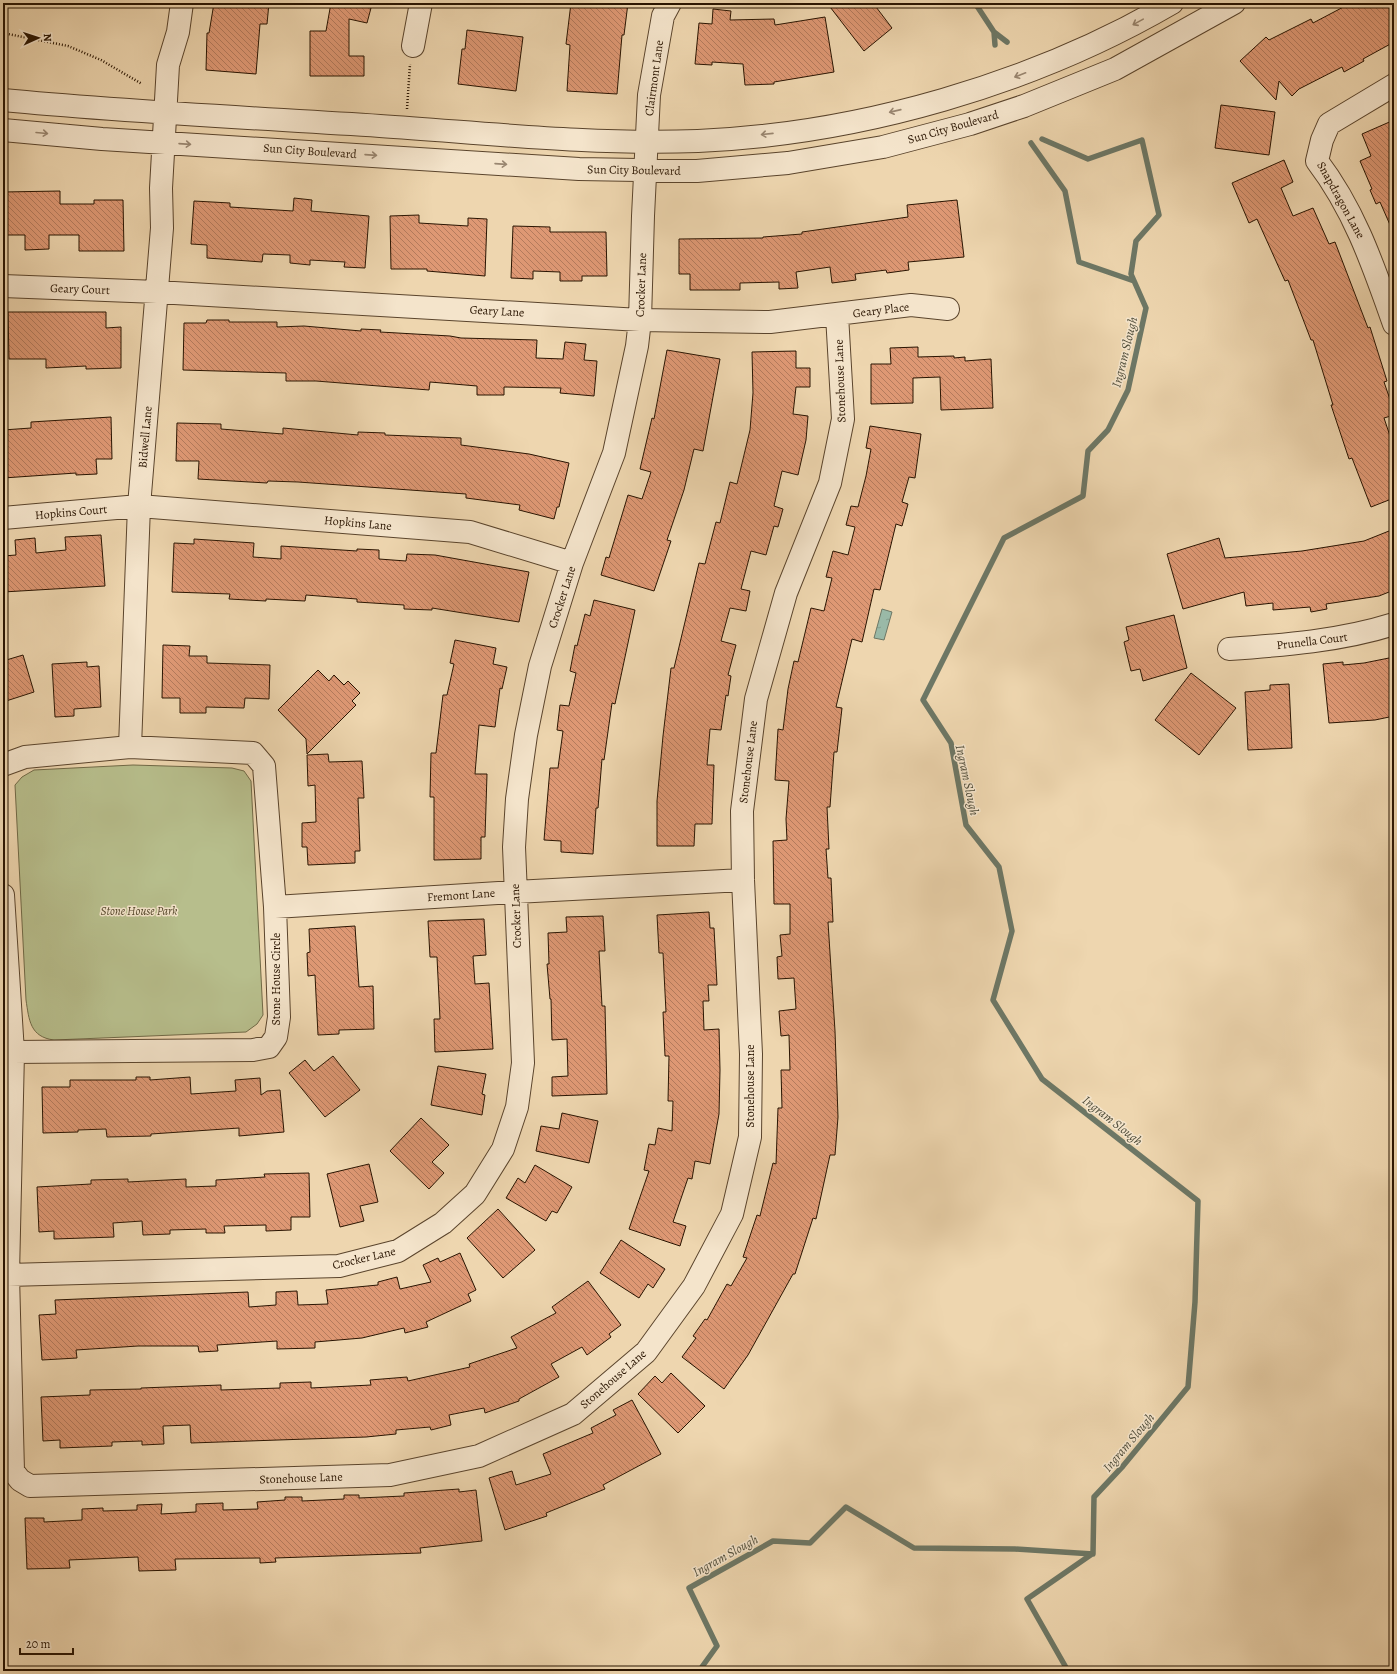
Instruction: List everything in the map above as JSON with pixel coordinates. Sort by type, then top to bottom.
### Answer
[{"type":"street","name":"Bidwell Lane","points":[[130,747],[139,506],[162,228],[161,188],[168,65],[178,32],[182,3]]},
{"type":"street","points":[[413,46],[421,3]]},
{"type":"street","name":"Clairmont Lane","points":[[646,156],[649,95],[663,16],[670,3]]},
{"type":"street","name":"Sun City Boulevard","points":[[3,100],[164,127],[578,169],[646,156],[699,140],[784,133],[822,127],[920,106],[1014,77],[1062,58],[1136,24],[1172,3]]},
{"type":"street","name":"Sun City Boulevard","points":[[3,130],[164,127],[406,128],[580,139],[697,171],[788,163],[883,147],[934,134],[1024,106],[1079,84],[1140,55],[1234,3]]},
{"type":"street","name":"Snapdragon Lane","points":[[1394,85],[1329,124],[1322,140],[1318,161],[1334,183],[1366,244],[1394,324]]},
{"type":"street","name":"Crocker Lane","points":[[8,1275],[339,1266],[398,1252],[442,1223],[474,1194],[503,1149],[517,1107],[523,1063],[515,892],[515,826],[526,735],[540,666],[572,563],[614,453],[640,320],[646,156]]},
{"type":"street","name":"Geary Court","points":[[3,286],[157,292]]},
{"type":"street","name":"Geary Lane","points":[[157,292],[640,320],[770,322],[837,315]]},
{"type":"street","name":"Geary Place","points":[[837,315],[911,305],[948,309]]},
{"type":"street","name":"Stonehouse Lane","points":[[13,1052],[8,1275],[13,1471],[20,1480],[30,1486],[390,1475],[478,1456],[573,1414],[646,1352],[694,1286],[732,1214],[750,1137],[751,1054],[743,880],[742,811],[756,699],[786,594],[830,484],[843,419],[837,315]]},
{"type":"street","name":"Hopkins Court","points":[[3,518],[139,506]]},
{"type":"street","name":"Hopkins Lane","points":[[139,506],[470,532],[572,563]]},
{"type":"street","name":"Prunella Court","points":[[1229,648],[1302,644],[1362,634],[1394,624]]},
{"type":"street","name":"Stone House Circle","points":[[3,765],[25,757],[130,747],[253,753],[264,766],[275,907],[279,1016],[276,1037],[268,1047],[253,1050],[13,1052]]},
{"type":"street","name":"Fremont Lane","points":[[275,907],[743,880]]},
{"type":"street","points":[[3,904],[13,1052]]},
{"type":"path","points":[[3,32],[68,46],[101,60],[142,84]]},
{"type":"path","points":[[406,128],[408,78],[413,46]]},
{"type":"green space","name":"Stone House Park","points":[[133,765],[232,768],[244,771],[251,781],[263,1015],[257,1024],[246,1032],[54,1040],[40,1035],[32,1026],[26,1000],[15,785],[22,777],[34,770]]},
{"type":"water","points":[[882,609],[892,612],[884,640],[874,638]]},
{"type":"building","points":[[214,3],[269,3],[267,24],[260,24],[256,74],[206,70],[207,33],[209,33]]},
{"type":"building","points":[[331,3],[368,3],[367,7],[371,8],[367,23],[349,19],[349,56],[364,56],[364,76],[310,76],[310,31],[326,31]]},
{"type":"building","points":[[571,3],[628,3],[624,35],[622,35],[617,94],[567,91],[570,45],[566,44]]},
{"type":"building","points":[[827,3],[873,3],[892,28],[864,51]]},
{"type":"building","points":[[1351,3],[1394,3],[1394,42],[1363,59],[1364,61],[1344,72],[1342,67],[1299,89],[1292,96],[1279,81],[1276,100],[1240,61],[1266,37],[1269,40],[1311,19],[1313,23]]},
{"type":"building","points":[[713,9],[731,11],[730,20],[774,19],[775,25],[825,17],[834,72],[774,82],[774,84],[745,85],[743,64],[712,62],[712,65],[695,64],[699,23],[712,24]]},
{"type":"building","points":[[467,30],[523,37],[516,91],[458,84],[462,49],[465,49]]},
{"type":"building","points":[[1221,105],[1275,112],[1269,155],[1215,148]]},
{"type":"building","points":[[1394,120],[1394,234],[1380,202],[1376,204],[1370,190],[1372,189],[1360,161],[1371,156],[1362,134]]},
{"type":"building","points":[[1284,160],[1293,182],[1281,188],[1293,216],[1313,208],[1329,244],[1335,242],[1368,328],[1370,327],[1387,381],[1384,382],[1394,415],[1384,418],[1394,448],[1394,498],[1371,507],[1352,458],[1349,459],[1331,405],[1333,405],[1313,340],[1311,340],[1288,280],[1285,281],[1257,219],[1249,223],[1232,183]]},
{"type":"building","points":[[60,191],[60,204],[94,204],[94,200],[123,200],[124,251],[79,251],[79,235],[49,235],[49,249],[25,250],[25,235],[3,235],[3,192]]},
{"type":"building","points":[[294,198],[312,200],[311,211],[369,216],[365,268],[344,267],[345,262],[310,260],[310,265],[290,263],[290,255],[263,254],[262,262],[207,258],[207,245],[191,244],[194,201],[230,203],[230,207],[293,211]]},
{"type":"building","points":[[957,200],[964,257],[908,262],[909,270],[887,273],[886,270],[855,274],[856,280],[832,283],[830,267],[796,272],[798,288],[779,289],[779,282],[740,283],[740,290],[690,290],[690,274],[679,274],[679,239],[763,238],[802,234],[802,232],[908,217],[907,205]]},
{"type":"building","points":[[419,215],[419,223],[468,226],[468,218],[487,219],[485,276],[427,271],[427,269],[391,269],[390,216]]},
{"type":"building","points":[[513,226],[550,227],[550,232],[606,232],[607,276],[582,276],[582,281],[560,281],[560,272],[533,271],[533,279],[511,278]]},
{"type":"building","points":[[8,312],[106,312],[106,328],[121,327],[121,368],[86,369],[86,366],[46,368],[46,359],[9,359]]},
{"type":"building","points":[[207,320],[229,320],[229,322],[277,322],[277,327],[304,326],[361,331],[361,329],[381,330],[380,332],[461,338],[537,340],[536,358],[563,359],[565,342],[586,344],[584,360],[597,361],[594,396],[560,393],[561,388],[504,387],[504,395],[477,395],[477,386],[430,382],[429,390],[316,381],[286,381],[286,373],[183,370],[184,323],[206,323]]},
{"type":"building","points":[[918,347],[918,357],[954,356],[954,358],[965,357],[965,361],[991,359],[993,408],[941,410],[940,377],[913,378],[913,403],[871,404],[871,364],[891,364],[890,348]]},
{"type":"building","points":[[667,350],[720,359],[703,451],[694,449],[684,490],[667,540],[671,541],[654,591],[601,575],[606,557],[609,558],[628,495],[642,499],[651,472],[640,469],[652,418],[654,419]]},
{"type":"building","points":[[796,351],[796,368],[810,368],[810,387],[796,387],[793,414],[808,416],[806,440],[798,475],[782,471],[774,506],[783,509],[778,527],[774,526],[766,555],[751,551],[741,589],[750,591],[746,611],[730,608],[721,641],[736,645],[728,675],[731,676],[728,696],[726,695],[721,730],[710,729],[707,765],[714,765],[712,824],[695,824],[694,846],[657,846],[657,801],[671,668],[674,668],[699,563],[705,564],[716,522],[720,523],[730,482],[737,484],[750,430],[753,393],[752,352]]},
{"type":"building","points":[[111,417],[112,459],[96,459],[97,474],[76,475],[76,473],[3,478],[3,430],[31,428],[31,422]]},
{"type":"building","points":[[177,423],[221,424],[221,429],[283,434],[283,428],[358,435],[358,432],[385,433],[385,435],[461,438],[461,445],[529,454],[569,463],[559,507],[557,507],[554,519],[519,510],[520,505],[466,498],[466,494],[298,482],[268,481],[267,483],[198,479],[199,461],[176,461]]},
{"type":"building","points":[[870,426],[921,434],[915,478],[909,477],[902,502],[908,504],[902,526],[896,524],[880,590],[874,589],[862,642],[852,639],[836,707],[842,708],[837,752],[834,752],[830,807],[827,807],[829,849],[826,849],[828,878],[831,878],[833,922],[828,922],[835,1031],[838,1117],[835,1155],[830,1155],[816,1219],[813,1218],[795,1274],[793,1274],[748,1355],[724,1389],[682,1357],[696,1338],[693,1336],[705,1319],[707,1320],[727,1284],[731,1286],[747,1258],[743,1257],[757,1215],[760,1216],[773,1163],[776,1164],[778,1108],[782,1108],[781,1070],[790,1070],[789,1035],[781,1036],[779,1011],[796,1009],[794,978],[778,979],[777,957],[782,956],[780,935],[790,934],[790,904],[774,904],[773,841],[787,840],[786,819],[789,781],[775,780],[778,729],[783,730],[788,689],[794,661],[798,662],[811,608],[824,611],[832,578],[826,577],[833,551],[848,555],[855,527],[846,525],[851,506],[858,507],[866,476],[871,449],[866,448]]},
{"type":"building","points":[[1394,529],[1394,590],[1379,596],[1326,604],[1327,609],[1311,612],[1310,607],[1273,610],[1273,603],[1246,606],[1244,592],[1183,609],[1167,554],[1219,538],[1225,558],[1302,551],[1364,541]]},
{"type":"building","points":[[101,535],[105,586],[3,592],[3,556],[16,555],[15,540],[35,538],[36,553],[66,550],[65,537]]},
{"type":"building","points":[[194,539],[254,543],[253,557],[281,559],[281,546],[357,551],[357,549],[379,550],[379,559],[406,561],[407,554],[435,555],[529,572],[519,622],[432,608],[432,610],[404,609],[404,605],[357,602],[357,599],[306,595],[305,601],[266,599],[266,601],[229,599],[230,594],[172,592],[174,543],[194,544]]},
{"type":"building","points":[[594,600],[635,610],[615,704],[612,703],[604,760],[602,759],[598,808],[596,808],[593,854],[561,852],[561,841],[544,840],[550,768],[558,768],[563,731],[557,730],[560,705],[569,706],[576,673],[570,671],[575,645],[577,646],[585,614],[590,616]]},
{"type":"building","points":[[1174,615],[1187,668],[1143,681],[1140,669],[1131,671],[1124,642],[1129,640],[1126,627]]},
{"type":"building","points":[[455,640],[496,648],[493,664],[507,667],[502,689],[500,688],[495,727],[479,725],[475,774],[487,774],[485,837],[481,837],[481,859],[434,860],[434,797],[430,797],[431,753],[436,753],[443,695],[447,695],[454,664],[450,663]]},
{"type":"building","points":[[163,645],[190,646],[189,656],[207,656],[207,663],[270,665],[269,699],[245,698],[244,708],[206,707],[206,713],[180,713],[180,698],[162,698]]},
{"type":"building","points":[[23,655],[34,692],[3,702],[3,661]]},
{"type":"building","points":[[1394,657],[1394,716],[1375,720],[1329,723],[1323,664],[1343,662],[1343,665],[1364,663]]},
{"type":"building","points":[[87,662],[87,667],[99,666],[101,707],[74,709],[74,716],[55,717],[52,664]]},
{"type":"building","points":[[318,670],[329,681],[334,675],[344,685],[348,681],[360,693],[352,701],[356,705],[307,754],[306,739],[278,710]]},
{"type":"building","points":[[1191,673],[1236,708],[1199,755],[1155,720]]},
{"type":"building","points":[[1289,684],[1292,748],[1248,750],[1245,692],[1270,690],[1270,685]]},
{"type":"building","points":[[328,754],[329,762],[362,761],[364,798],[358,798],[360,851],[355,851],[355,863],[308,865],[307,847],[302,847],[302,823],[316,822],[315,785],[308,786],[307,755]]},
{"type":"building","points":[[709,912],[710,928],[714,928],[717,985],[708,985],[709,1001],[703,1001],[704,1030],[719,1029],[719,1114],[710,1164],[695,1161],[692,1179],[688,1178],[673,1222],[686,1226],[680,1246],[629,1229],[649,1171],[644,1170],[649,1144],[655,1145],[658,1128],[672,1131],[673,1101],[668,1101],[669,1056],[665,1056],[663,1012],[666,1012],[663,953],[659,953],[657,915]]},
{"type":"building","points":[[603,916],[605,951],[599,951],[602,1006],[605,1006],[607,1094],[552,1096],[552,1077],[568,1076],[567,1039],[552,1040],[551,999],[547,964],[549,964],[548,933],[567,932],[566,917]]},
{"type":"building","points":[[484,919],[486,955],[473,956],[475,984],[489,983],[493,1049],[435,1052],[434,1019],[440,1019],[437,957],[430,957],[428,921]]},
{"type":"building","points":[[355,926],[359,987],[373,986],[374,1029],[339,1030],[339,1034],[318,1035],[315,975],[308,976],[307,953],[310,952],[309,929]]},
{"type":"building","points":[[333,1056],[360,1090],[325,1117],[289,1073],[305,1060],[314,1071]]},
{"type":"building","points":[[438,1066],[486,1074],[482,1094],[485,1095],[482,1115],[431,1105]]},
{"type":"building","points":[[136,1077],[150,1077],[150,1080],[190,1077],[191,1094],[236,1091],[235,1080],[260,1078],[261,1095],[267,1091],[280,1090],[284,1132],[239,1136],[239,1128],[151,1134],[151,1136],[107,1137],[106,1129],[78,1130],[78,1132],[43,1133],[42,1087],[70,1087],[70,1080],[136,1080]]},
{"type":"building","points":[[562,1113],[598,1121],[589,1163],[536,1151],[541,1126],[559,1129]]},
{"type":"building","points":[[421,1118],[449,1145],[432,1162],[444,1173],[429,1189],[390,1151]]},
{"type":"building","points":[[369,1164],[378,1202],[360,1206],[364,1221],[340,1227],[327,1174]]},
{"type":"building","points":[[535,1165],[572,1187],[557,1213],[552,1211],[546,1221],[506,1198],[518,1178],[525,1183]]},
{"type":"building","points":[[309,1173],[310,1217],[291,1217],[291,1230],[266,1231],[266,1225],[224,1226],[225,1233],[206,1233],[206,1229],[170,1230],[170,1234],[143,1235],[142,1221],[113,1223],[114,1237],[54,1239],[54,1231],[39,1232],[37,1187],[91,1184],[91,1180],[128,1179],[128,1182],[186,1179],[186,1187],[216,1186],[216,1180],[265,1177],[264,1174]]},
{"type":"building","points":[[498,1209],[535,1250],[503,1278],[467,1238]]},
{"type":"building","points":[[621,1240],[665,1269],[653,1288],[648,1284],[639,1298],[600,1273]]},
{"type":"building","points":[[460,1253],[476,1290],[468,1294],[471,1301],[426,1322],[428,1327],[405,1333],[404,1328],[362,1338],[315,1342],[315,1348],[277,1349],[277,1341],[217,1345],[218,1351],[199,1352],[198,1346],[138,1346],[76,1350],[77,1358],[42,1360],[39,1315],[56,1314],[55,1300],[248,1292],[249,1307],[276,1305],[276,1292],[297,1291],[298,1305],[328,1304],[326,1290],[378,1285],[378,1282],[397,1277],[400,1289],[431,1282],[423,1265],[438,1258],[440,1262]]},
{"type":"building","points":[[588,1281],[621,1325],[609,1334],[611,1337],[587,1355],[582,1347],[551,1364],[559,1377],[519,1399],[519,1401],[485,1413],[484,1408],[449,1415],[451,1425],[431,1430],[430,1427],[396,1430],[396,1434],[366,1437],[191,1443],[190,1425],[163,1426],[164,1444],[142,1445],[142,1441],[112,1442],[112,1446],[60,1448],[60,1440],[43,1441],[41,1397],[90,1395],[90,1390],[221,1385],[221,1390],[280,1388],[280,1383],[311,1382],[311,1388],[371,1385],[370,1380],[407,1377],[408,1381],[470,1367],[469,1364],[517,1348],[511,1337],[556,1313],[552,1307]]},
{"type":"building","points":[[671,1373],[705,1406],[678,1433],[638,1394],[655,1376],[662,1383]]},
{"type":"building","points":[[632,1400],[661,1454],[603,1485],[605,1489],[546,1513],[547,1516],[505,1530],[489,1478],[512,1471],[516,1485],[551,1474],[543,1454],[593,1433],[591,1428],[616,1415],[613,1410]]},
{"type":"building","points":[[459,1489],[459,1492],[476,1490],[482,1541],[420,1548],[421,1553],[275,1558],[276,1562],[260,1563],[260,1558],[175,1559],[176,1570],[139,1571],[138,1557],[69,1560],[70,1568],[27,1569],[25,1518],[44,1518],[44,1522],[82,1520],[82,1509],[103,1508],[103,1511],[137,1510],[137,1505],[162,1504],[161,1514],[196,1512],[196,1504],[223,1503],[223,1510],[258,1509],[257,1502],[285,1500],[285,1497],[302,1497],[302,1501],[344,1499],[344,1495],[359,1495],[359,1498],[404,1496],[404,1493]]},
{"type":"waterway","name":"Ingram Slough","points":[[975,3],[994,32],[1007,42]]},
{"type":"waterway","name":"Ingram Slough","points":[[994,32],[995,45]]},
{"type":"waterway","name":"Ingram Slough","points":[[699,1671],[717,1646],[689,1588],[773,1541],[810,1543],[846,1507],[914,1548],[1015,1549],[1093,1554],[1094,1497],[1123,1466],[1188,1387],[1195,1302],[1198,1201],[1042,1079],[993,1000],[1012,931],[999,867],[966,825],[951,743],[923,700],[1004,538],[1083,496],[1088,451],[1108,430],[1128,390],[1146,308],[1131,274],[1136,241],[1159,215],[1142,140],[1088,159],[1042,139]]},
{"type":"waterway","points":[[1031,143],[1065,191],[1079,262],[1134,281]]},
{"type":"waterway","points":[[1068,1671],[1027,1599],[1092,1554]]}]
